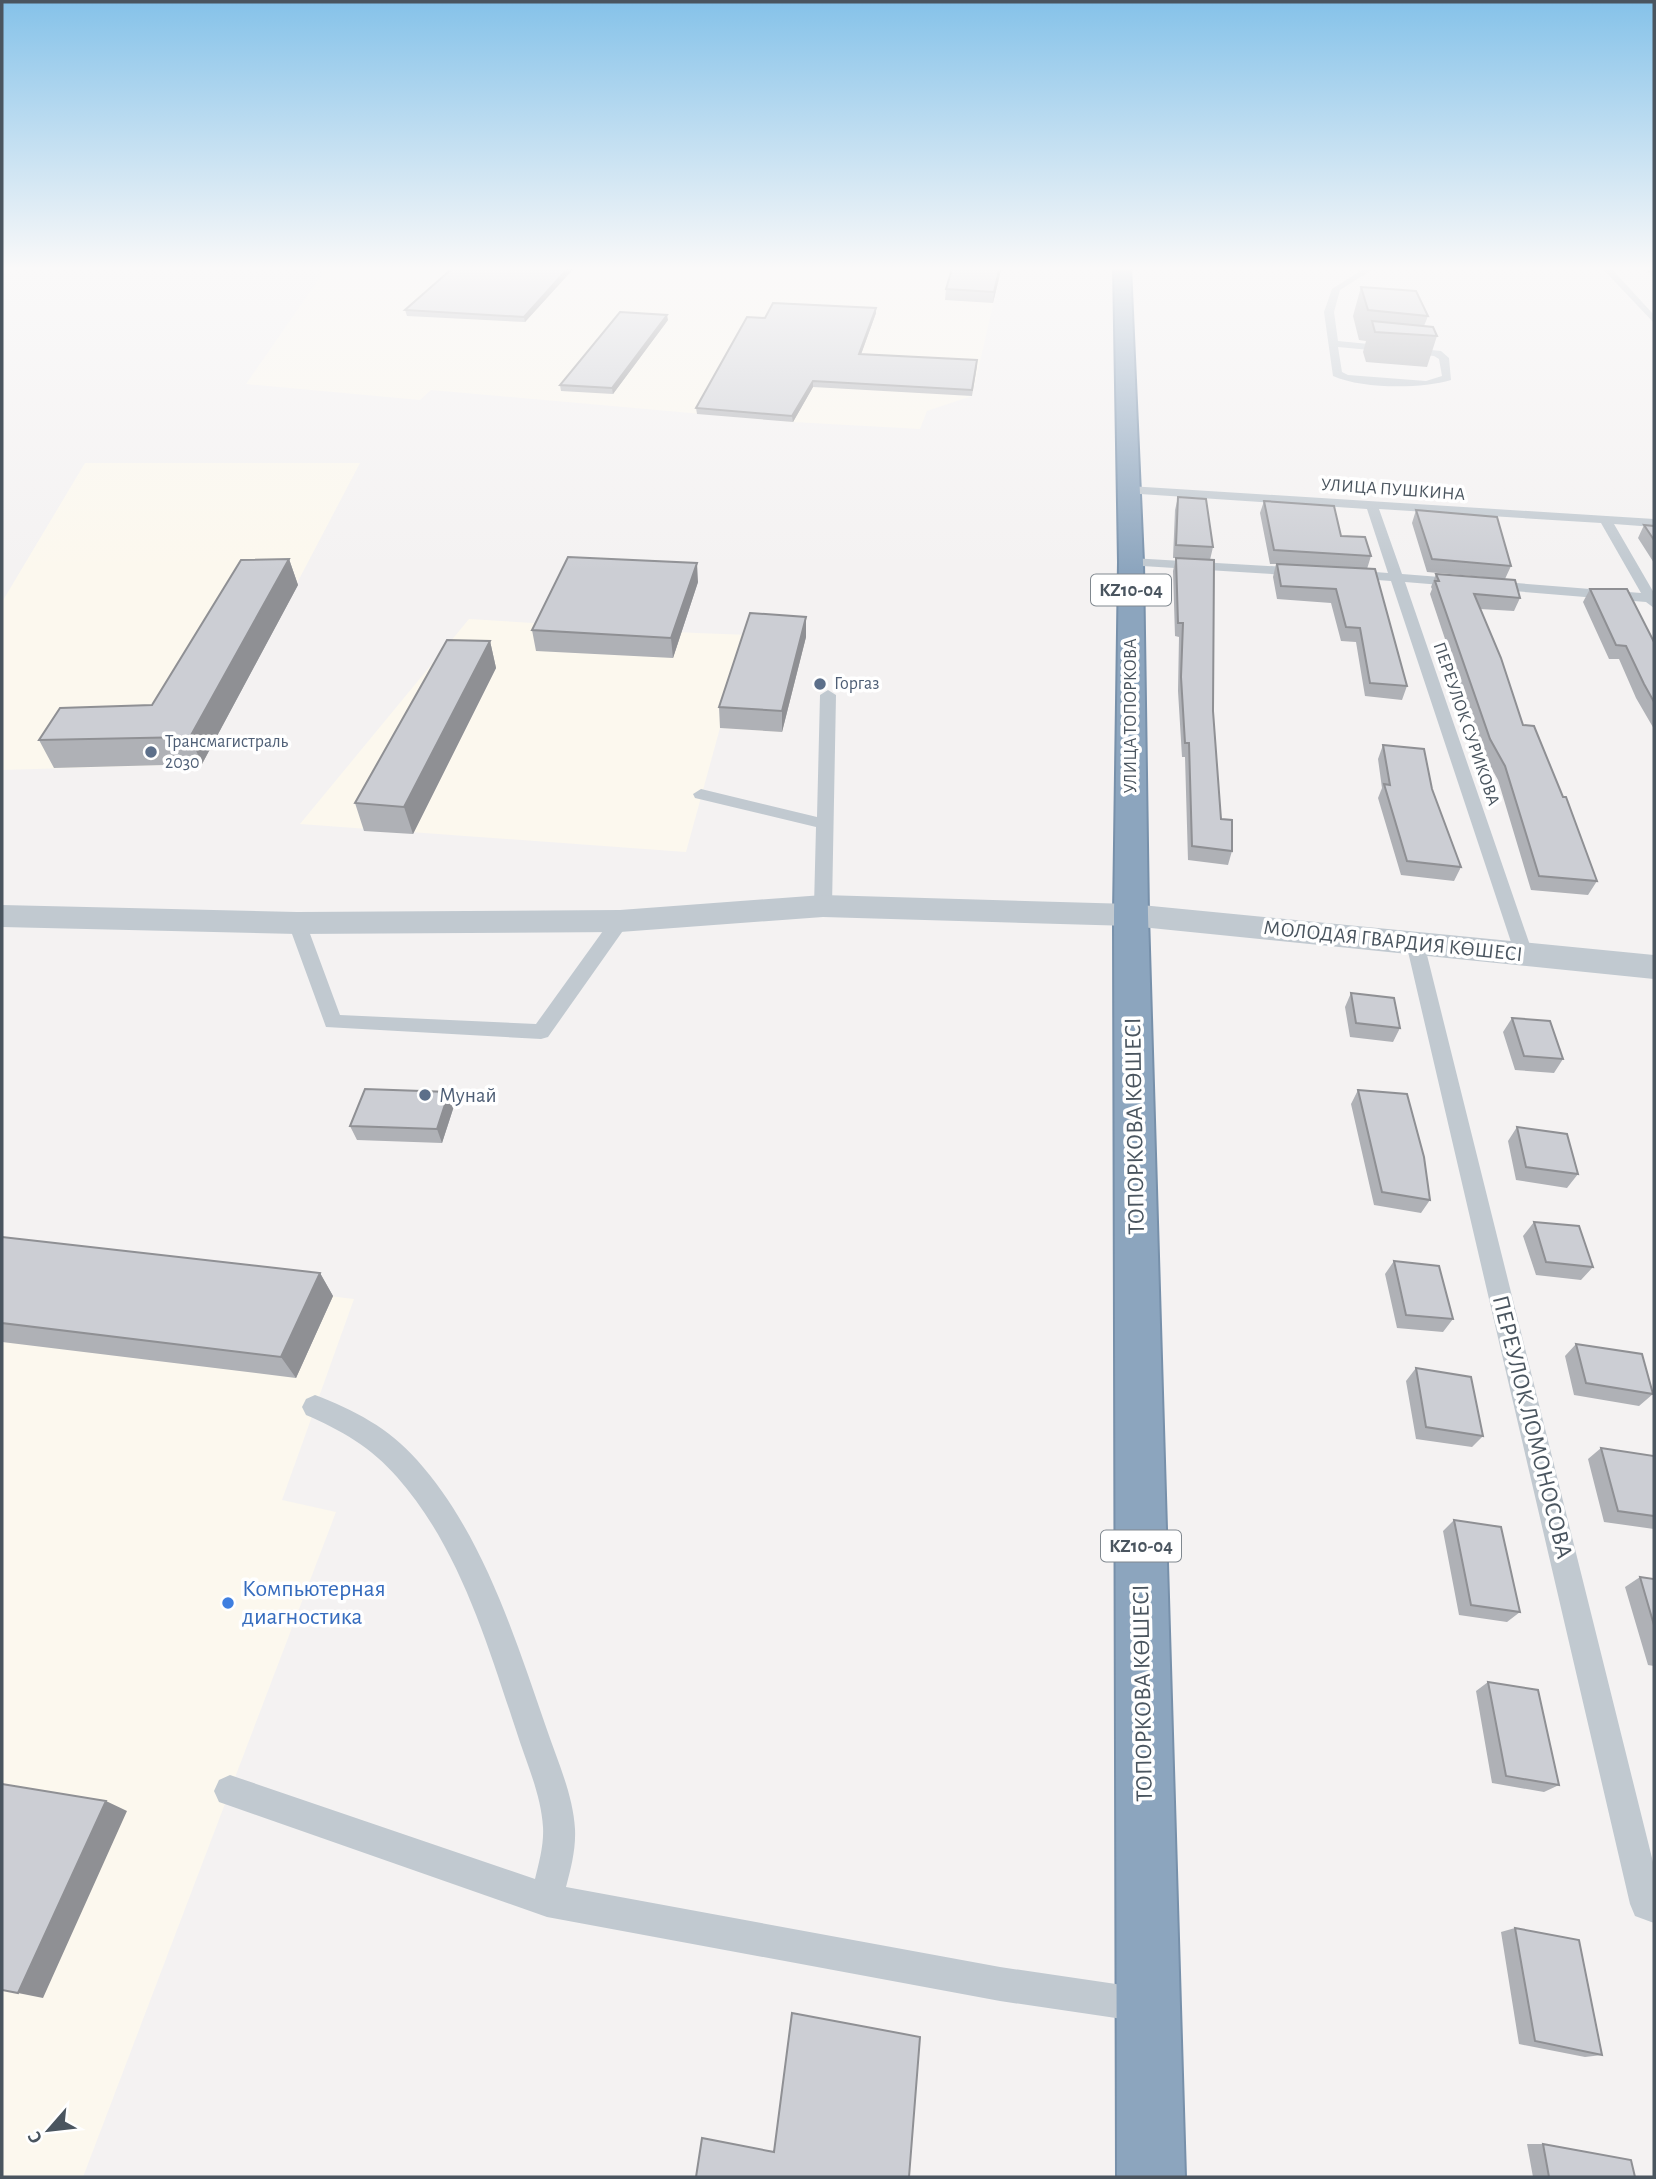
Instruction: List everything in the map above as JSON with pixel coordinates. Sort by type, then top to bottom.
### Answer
[{"type":"highway","name":"УЛИЦА ТОПОРКОВА","points":[[1125,368],[1131,562],[1131,915]]},
{"type":"highway","name":"ТОПОРКОВА КӨШЕСІ","points":[[1131,915],[1151,2177]]},
{"type":"street","name":"МОЛОДАЯ ГВАРДИЯ КӨШЕСІ","points":[[2,916],[297,923],[620,921],[823,906],[1131,915],[1654,967]]},
{"type":"lane","points":[[1336,368],[1337,374],[1346,378],[1426,384],[1447,378],[1445,368]]},
{"type":"lane","name":"УЛИЦА ПУШКИНА","points":[[1129,490],[1654,523]]},
{"type":"lane","name":"ПЕРЕУЛОК СУРИКОВА","points":[[1372,506],[1524,954]]},
{"type":"lane","points":[[1606,521],[1653,601]]},
{"type":"lane","points":[[1131,562],[1312,572]]},
{"type":"lane","points":[[1340,574],[1653,601]]},
{"type":"lane","points":[[823,906],[828,695]]},
{"type":"lane","points":[[701,794],[825,824]]},
{"type":"lane","points":[[297,923],[333,1022],[541,1032],[620,921]]},
{"type":"lane","name":"ПЕРЕУЛОК ЛОМОНОСОВА","points":[[1415,943],[1647,1904],[1654,1906]]},
{"type":"lane","points":[[315,1408],[345,1418],[374,1437],[417,1480],[466,1560],[516,1684],[546,1774],[559,1828],[547,1900]]},
{"type":"lane","points":[[230,1791],[547,1900],[1000,1984],[1148,2006]]},
{"type":"shaded area","points":[[257,368],[979,368],[972,396],[927,411],[920,429],[793,422],[431,390],[420,400],[246,384]]},
{"type":"shaded area","points":[[85,463],[360,463],[202,764],[2,770],[2,602]]},
{"type":"shaded area","points":[[469,619],[806,637],[782,732],[720,728],[686,852],[300,824]]},
{"type":"shaded area","points":[[2,1257],[354,1299],[282,1500],[336,1512],[83,2177],[2,2177]]},
{"type":"building","points":[[574,368],[627,368],[612,388],[560,385]]},
{"type":"building","points":[[719,368],[976,368],[972,390],[813,381],[792,416],[696,408]]},
{"type":"building","points":[[1178,497],[1206,499],[1213,547],[1176,545]]},
{"type":"building","points":[[1264,501],[1334,506],[1341,536],[1365,537],[1371,556],[1274,550]]},
{"type":"building","points":[[1416,510],[1497,517],[1511,566],[1432,559]]},
{"type":"building","points":[[1644,525],[1654,526],[1654,540]]},
{"type":"building","points":[[568,557],[697,563],[671,638],[532,630]]},
{"type":"building","points":[[1176,558],[1214,560],[1213,711],[1221,819],[1232,820],[1232,851],[1192,846],[1189,743],[1185,743],[1181,677],[1183,623],[1178,623]]},
{"type":"building","points":[[289,559],[190,737],[39,740],[60,708],[152,705],[241,560]]},
{"type":"building","points":[[1277,564],[1375,569],[1407,686],[1370,683],[1360,628],[1346,627],[1336,589],[1281,586]]},
{"type":"building","points":[[1436,574],[1515,580],[1520,598],[1474,594],[1501,658],[1523,725],[1534,726],[1563,797],[1566,797],[1597,881],[1539,876],[1505,766],[1490,739],[1435,581],[1439,581]]},
{"type":"building","points":[[1590,589],[1627,589],[1654,642],[1654,702],[1626,646],[1616,645]]},
{"type":"building","points":[[750,613],[806,617],[782,711],[719,707]]},
{"type":"building","points":[[447,640],[490,641],[404,807],[355,803]]},
{"type":"building","points":[[1383,745],[1424,749],[1432,789],[1461,867],[1407,861],[1384,784],[1390,785]]},
{"type":"building","points":[[1351,993],[1394,998],[1400,1028],[1356,1023]]},
{"type":"building","points":[[1512,1018],[1550,1021],[1563,1059],[1524,1056]]},
{"type":"building","points":[[365,1089],[449,1092],[437,1129],[350,1126]]},
{"type":"building","points":[[1358,1090],[1407,1094],[1424,1157],[1430,1200],[1382,1192]]},
{"type":"building","points":[[1517,1127],[1567,1134],[1578,1174],[1526,1167]]},
{"type":"building","points":[[1534,1222],[1579,1226],[1593,1267],[1546,1262]]},
{"type":"building","points":[[2,1237],[320,1273],[281,1357],[2,1323]]},
{"type":"building","points":[[1394,1261],[1439,1266],[1453,1319],[1406,1315]]},
{"type":"building","points":[[1576,1344],[1642,1354],[1653,1394],[1586,1383]]},
{"type":"building","points":[[1416,1368],[1471,1377],[1483,1436],[1426,1427]]},
{"type":"building","points":[[1601,1448],[1654,1456],[1654,1516],[1618,1511]]},
{"type":"building","points":[[1454,1520],[1501,1527],[1520,1612],[1471,1605]]},
{"type":"building","points":[[1640,1577],[1654,1579],[1654,1625]]},
{"type":"building","points":[[1488,1682],[1538,1690],[1559,1785],[1506,1776]]},
{"type":"building","points":[[2,1784],[106,1801],[18,1993],[2,1990]]},
{"type":"building","points":[[1515,1928],[1579,1940],[1602,2055],[1535,2041]]},
{"type":"building","points":[[792,2013],[920,2037],[909,2177],[696,2177],[702,2138],[774,2152]]},
{"type":"building","points":[[1543,2144],[1631,2160],[1635,2177],[1549,2177]]},
{"type":"place","name":"Горгаз","points":[[820,684]]},
{"type":"place","name":"Трансмагистраль 2030","points":[[151,752]]},
{"type":"place","name":"Мунай","points":[[425,1095]]},
{"type":"place","name":"Компьютерная диагностика","points":[[228,1603]]}]
